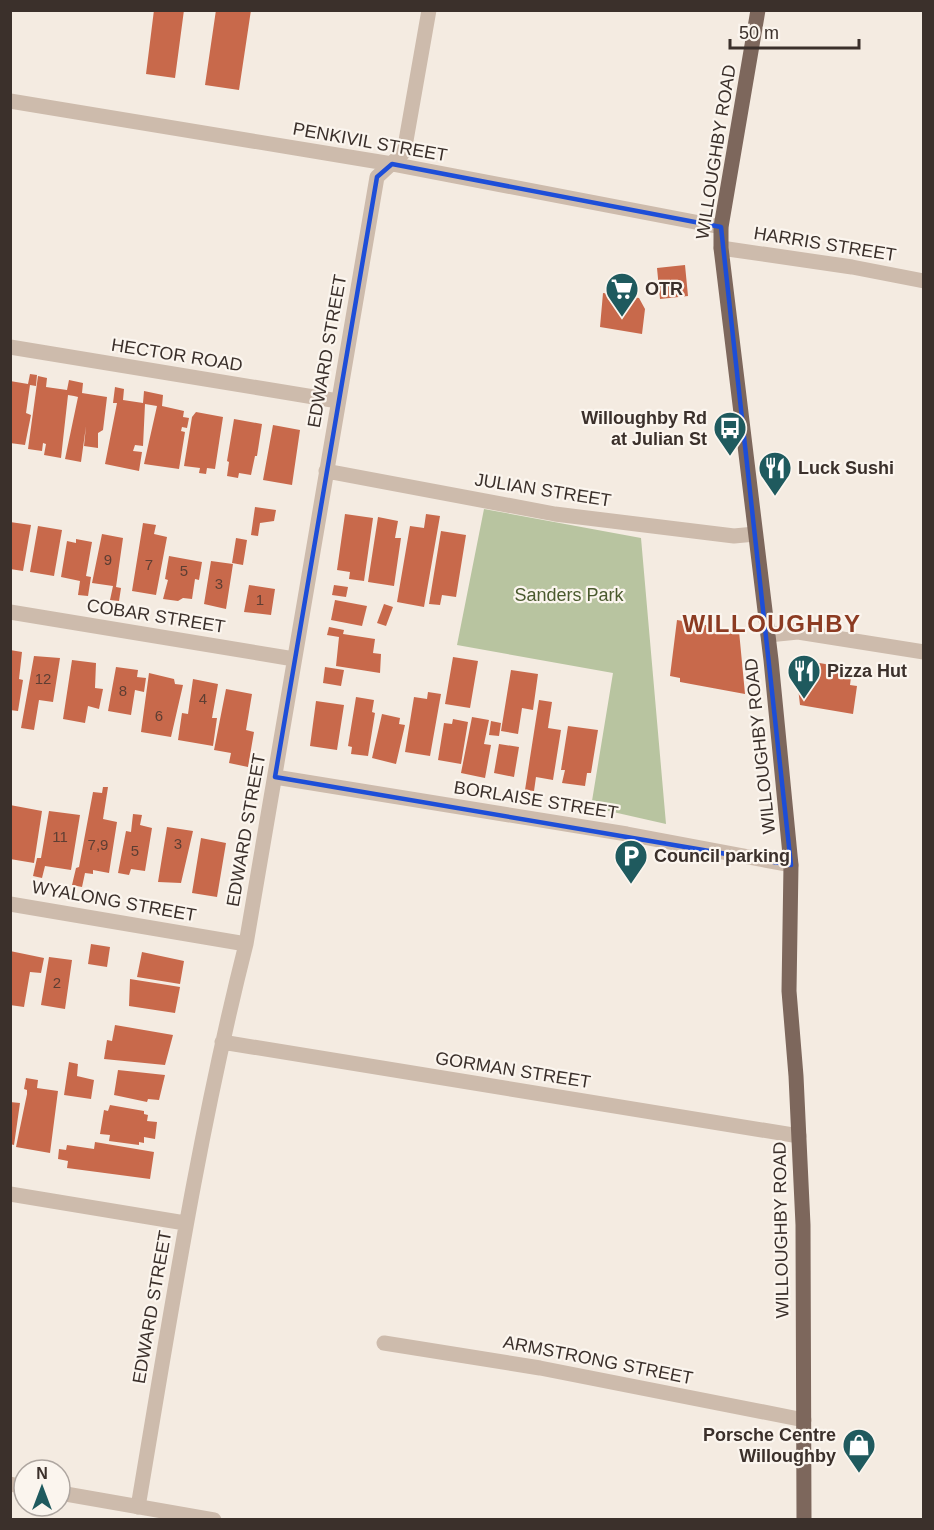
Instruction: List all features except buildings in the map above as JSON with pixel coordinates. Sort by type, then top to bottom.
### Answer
[{"type":"main road","name":"WILLOUGHBY ROAD","points":[[758,10],[722,227],[721,248],[768,634],[791,865],[789,991],[803,1225],[804,1520]]},
{"type":"street","name":"EDWARD STREET","points":[[138,1507],[185,1223],[222,1042],[246,944],[377,177],[404,152],[429,10]]},
{"type":"street","name":"PENKIVIL STREET","points":[[10,101],[392,164],[722,227]]},
{"type":"street","name":"HARRIS STREET","points":[[721,248],[852,267],[924,281]]},
{"type":"street","name":"HECTOR ROAD","points":[[10,347],[338,401]]},
{"type":"street","name":"JULIAN STREET","points":[[326,471],[555,514],[734,536],[756,534]]},
{"type":"street","name":"COBAR STREET","points":[[10,612],[294,659]]},
{"type":"street","points":[[768,634],[798,632],[924,652]]},
{"type":"street","name":"BORLAISE STREET","points":[[275,777],[627,834],[791,865]]},
{"type":"street","name":"WYALONG STREET","points":[[10,904],[246,944]]},
{"type":"street","name":"GORMAN STREET","points":[[222,1042],[799,1136]]},
{"type":"street","points":[[10,1194],[185,1223]]},
{"type":"street","name":"ARMSTRONG STREET","points":[[384,1343],[540,1368],[804,1420]]},
{"type":"street","points":[[72,1495],[214,1520]]},
{"type":"highlighted area","points":[[392,164],[721,227],[791,865],[275,777],[377,177]]},
{"type":"green space","name":"Sanders Park","points":[[484,509],[641,538],[666,824],[591,807],[613,673],[457,645]]},
{"type":"place","name":"OTR","points":[[622,318]]},
{"type":"place","name":"Willoughby Rd at Julian St","points":[[730,457]]},
{"type":"place","name":"Luck Sushi","points":[[775,497]]},
{"type":"place","name":"Pizza Hut","points":[[804,700]]},
{"type":"place","name":"Council parking","points":[[631,885]]},
{"type":"place","name":"Porsche Centre Willoughby","points":[[859,1474]]},
{"type":"district","name":"WILLOUGHBY","points":[[772,624]]}]
